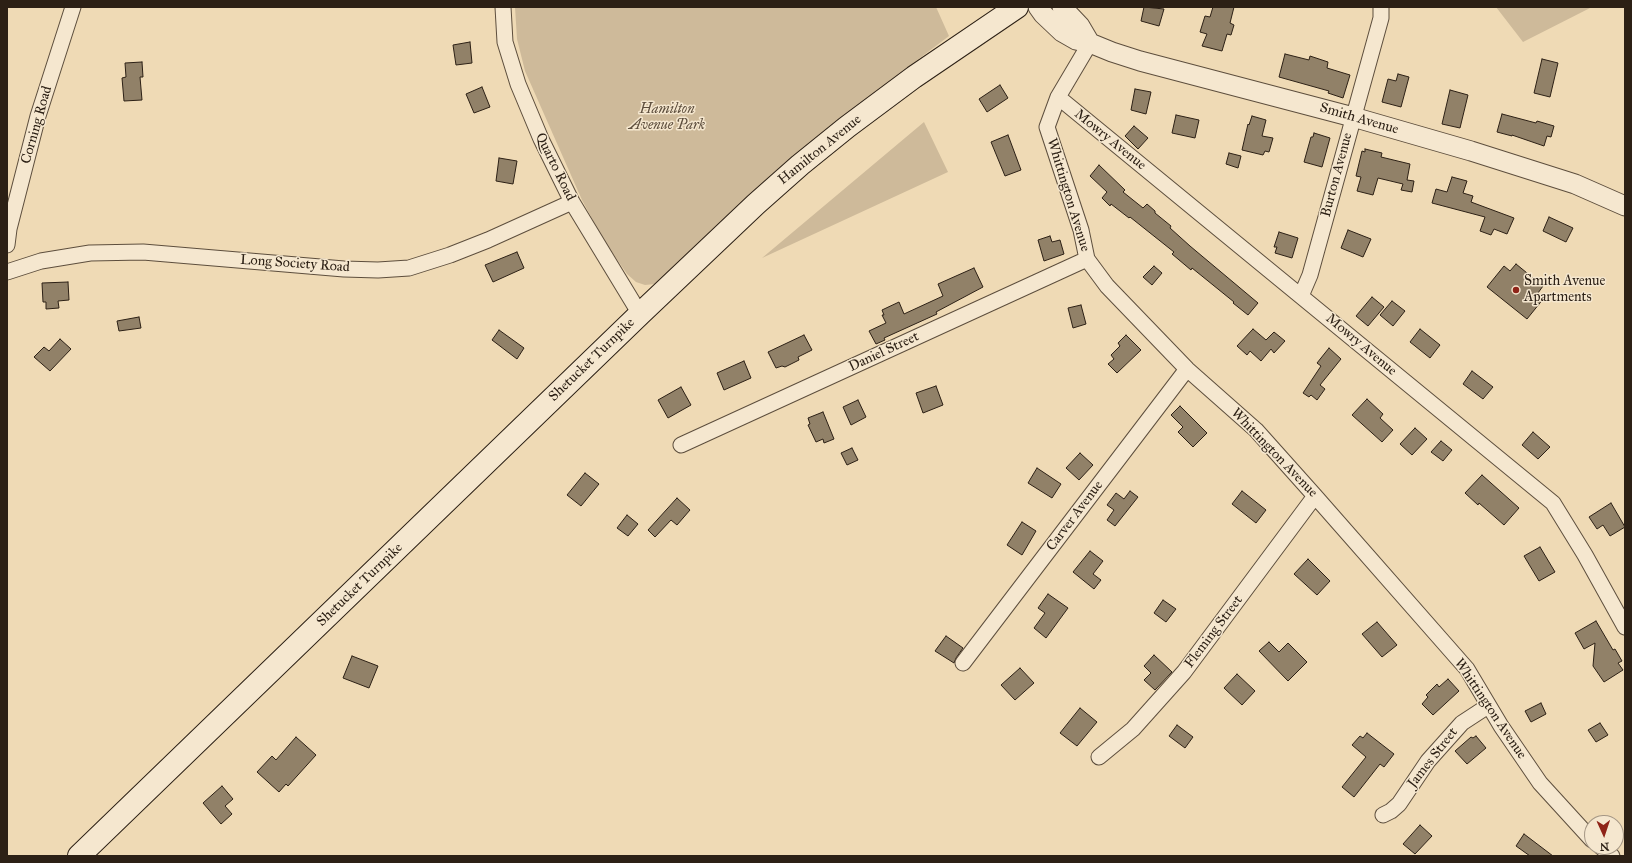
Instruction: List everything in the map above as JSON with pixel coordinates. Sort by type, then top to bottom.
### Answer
[{"type":"main road","name":"Hamilton Avenue","points":[[640,314],[756,204],[806,160],[914,77],[1017,7]]},
{"type":"main road","name":"Shetucket Turnpike","points":[[79,856],[640,314]]},
{"type":"street","name":"Corning Road","points":[[7,245],[9,229],[38,116],[72,7]]},
{"type":"street","name":"Quarto Road","points":[[503,7],[505,42],[518,84],[541,139],[572,202],[640,314]]},
{"type":"street","name":"Smith Avenue","points":[[1038,7],[1043,14],[1068,37],[1090,43],[1112,52],[1353,117],[1574,184],[1625,206]]},
{"type":"street","points":[[1062,7],[1080,26],[1090,43]]},
{"type":"street","name":"Burton Avenue","points":[[1301,296],[1310,275],[1381,18],[1381,7]]},
{"type":"street","name":"Whittington Avenue","points":[[1090,43],[1058,97],[1046,127],[1081,230],[1087,259],[1107,286],[1187,369],[1256,430],[1316,496],[1467,669],[1488,706],[1540,783],[1584,831]]},
{"type":"street","name":"Mowry Avenue","points":[[1058,97],[1553,503],[1625,627]]},
{"type":"street","name":"Long Society Road","points":[[7,272],[41,261],[90,253],[142,252],[344,269],[378,270],[409,268],[450,255],[488,240],[572,202]]},
{"type":"street","name":"Daniel Street","points":[[681,445],[1087,259]]},
{"type":"street","name":"Carver Avenue","points":[[963,663],[1187,369]]},
{"type":"street","name":"Fleming Street","points":[[1099,757],[1133,729],[1184,672],[1316,496]]},
{"type":"street","name":"James Street","points":[[1383,815],[1392,811],[1399,804],[1428,761],[1462,723],[1488,706]]},
{"type":"green space","name":"Hamilton Avenue Park","points":[[515,7],[936,7],[949,36],[842,117],[794,157],[655,284],[645,285],[636,282],[627,274],[603,239],[582,200],[525,71],[517,39]]},
{"type":"green space","points":[[1496,7],[1592,7],[1523,42]]},
{"type":"green space","points":[[924,122],[948,172],[762,258]]},
{"type":"building","points":[[1144,7],[1164,9],[1159,26],[1141,21]]},
{"type":"building","points":[[1213,7],[1234,7],[1230,23],[1234,25],[1231,35],[1227,34],[1222,51],[1202,46],[1207,34],[1200,32],[1205,16],[1210,17]]},
{"type":"building","points":[[470,42],[472,63],[456,65],[453,45]]},
{"type":"building","points":[[1285,54],[1309,60],[1310,56],[1328,62],[1327,68],[1350,75],[1343,98],[1328,93],[1329,91],[1279,77]]},
{"type":"building","points":[[1542,59],[1558,63],[1550,97],[1534,93]]},
{"type":"building","points":[[142,62],[143,77],[140,77],[142,100],[124,101],[122,78],[126,77],[125,63]]},
{"type":"building","points":[[1398,74],[1409,77],[1401,107],[1382,102],[1388,79],[1396,81]]},
{"type":"building","points":[[1000,85],[1008,98],[987,112],[979,99]]},
{"type":"building","points":[[482,87],[490,107],[474,113],[466,94]]},
{"type":"building","points":[[1135,89],[1151,92],[1146,114],[1131,110]]},
{"type":"building","points":[[1450,90],[1468,95],[1460,128],[1442,124]]},
{"type":"building","points":[[1502,114],[1554,126],[1551,137],[1547,136],[1544,146],[1512,135],[1497,132]]},
{"type":"building","points":[[1176,115],[1199,120],[1195,138],[1172,133]]},
{"type":"building","points":[[1252,116],[1266,120],[1262,136],[1273,138],[1269,152],[1265,151],[1263,155],[1242,150],[1248,124],[1249,125]]},
{"type":"building","points":[[1134,126],[1148,138],[1138,149],[1125,136]]},
{"type":"building","points":[[1314,133],[1330,138],[1322,167],[1304,162],[1311,137],[1313,137]]},
{"type":"building","points":[[1008,135],[1021,170],[1005,176],[991,142]]},
{"type":"building","points":[[1365,149],[1382,153],[1381,157],[1410,164],[1407,180],[1414,181],[1412,192],[1401,190],[1403,184],[1378,178],[1373,195],[1357,191],[1361,177],[1356,176],[1362,151],[1365,152]]},
{"type":"building","points":[[1229,153],[1241,156],[1238,168],[1226,164]]},
{"type":"building","points":[[499,158],[517,161],[513,184],[496,181]]},
{"type":"building","points":[[1099,165],[1125,190],[1123,192],[1143,208],[1147,204],[1190,246],[1258,303],[1248,315],[1192,268],[1191,270],[1172,254],[1174,252],[1130,217],[1129,218],[1111,204],[1110,206],[1102,198],[1107,192],[1090,176]]},
{"type":"building","points":[[1452,177],[1467,181],[1463,193],[1473,196],[1471,202],[1514,218],[1507,234],[1494,229],[1491,235],[1480,231],[1485,217],[1432,203],[1436,189],[1447,192]]},
{"type":"building","points":[[1549,217],[1573,228],[1566,242],[1543,231]]},
{"type":"building","points":[[1348,230],[1371,239],[1363,257],[1341,248]]},
{"type":"building","points":[[1279,232],[1298,238],[1292,258],[1275,253],[1277,247],[1274,247]]},
{"type":"building","points":[[1050,236],[1052,242],[1060,240],[1064,254],[1044,261],[1038,240]]},
{"type":"building","points":[[517,252],[524,268],[493,282],[485,265]]},
{"type":"building","name":"Smith Avenue Apartments","points":[[1516,264],[1543,286],[1538,293],[1544,298],[1527,319],[1487,287],[1504,266],[1510,271]]},
{"type":"building","points":[[1154,266],[1162,273],[1152,285],[1143,277]]},
{"type":"building","points":[[974,268],[983,287],[936,312],[937,314],[884,338],[885,340],[876,344],[869,331],[886,323],[882,315],[884,315],[882,310],[899,302],[904,314],[943,296],[938,284]]},
{"type":"building","points":[[68,282],[69,300],[58,301],[59,308],[46,309],[46,302],[43,302],[42,283]]},
{"type":"building","points":[[1372,297],[1384,307],[1368,326],[1356,316]]},
{"type":"building","points":[[1392,301],[1405,311],[1393,326],[1380,315]]},
{"type":"building","points":[[1081,305],[1086,324],[1073,328],[1068,308]]},
{"type":"building","points":[[139,317],[141,328],[119,331],[117,321]]},
{"type":"building","points":[[1253,329],[1266,340],[1274,332],[1285,341],[1274,353],[1271,349],[1261,361],[1250,351],[1247,355],[1237,346]]},
{"type":"building","points":[[1420,329],[1440,345],[1430,358],[1410,342]]},
{"type":"building","points":[[499,330],[524,348],[517,359],[492,340]]},
{"type":"building","points":[[804,335],[812,350],[798,357],[799,360],[785,367],[782,366],[776,368],[768,352]]},
{"type":"building","points":[[1126,335],[1141,350],[1117,373],[1108,364],[1114,359],[1111,355],[1120,346],[1118,343]]},
{"type":"building","points":[[60,339],[71,349],[50,371],[34,357],[44,347],[49,351]]},
{"type":"building","points":[[1329,348],[1341,359],[1320,385],[1325,389],[1317,400],[1311,395],[1309,397],[1303,393],[1321,366],[1317,363]]},
{"type":"building","points":[[744,361],[751,378],[724,390],[717,373]]},
{"type":"building","points":[[1472,371],[1493,387],[1483,399],[1463,384]]},
{"type":"building","points":[[936,386],[943,405],[923,413],[916,393]]},
{"type":"building","points":[[681,387],[691,405],[668,418],[658,400]]},
{"type":"building","points":[[1367,399],[1383,414],[1380,418],[1393,430],[1382,442],[1352,415]]},
{"type":"building","points":[[858,400],[866,417],[851,425],[843,407]]},
{"type":"building","points":[[1180,406],[1207,433],[1193,447],[1178,432],[1183,427],[1171,415]]},
{"type":"building","points":[[823,412],[834,439],[824,443],[823,439],[816,442],[808,425],[810,424],[808,418]]},
{"type":"building","points":[[1415,428],[1427,439],[1412,455],[1400,444]]},
{"type":"building","points":[[1533,432],[1550,447],[1538,459],[1522,445]]},
{"type":"building","points":[[1441,441],[1452,450],[1443,461],[1431,452]]},
{"type":"building","points":[[852,448],[858,460],[847,465],[841,453]]},
{"type":"building","points":[[1080,453],[1093,465],[1079,480],[1066,468]]},
{"type":"building","points":[[1037,468],[1061,484],[1052,498],[1028,483]]},
{"type":"building","points":[[585,473],[599,484],[581,506],[567,495]]},
{"type":"building","points":[[1482,475],[1519,508],[1504,525],[1465,493]]},
{"type":"building","points":[[1130,491],[1138,497],[1115,526],[1107,520],[1114,510],[1107,505],[1116,493],[1124,499]]},
{"type":"building","points":[[1242,491],[1266,510],[1256,523],[1232,504]]},
{"type":"building","points":[[677,498],[690,510],[677,525],[671,520],[655,537],[648,530]]},
{"type":"building","points":[[1611,503],[1625,527],[1610,536],[1603,525],[1597,529],[1589,517]]},
{"type":"building","points":[[627,515],[638,524],[628,536],[617,528]]},
{"type":"building","points":[[1022,522],[1036,531],[1022,555],[1007,545]]},
{"type":"building","points":[[1540,547],[1555,572],[1539,581],[1524,556]]},
{"type":"building","points":[[1090,551],[1103,561],[1093,574],[1101,580],[1094,589],[1073,572]]},
{"type":"building","points":[[1308,559],[1330,581],[1317,595],[1294,574]]},
{"type":"building","points":[[1048,594],[1068,608],[1046,638],[1034,628],[1045,613],[1038,608]]},
{"type":"building","points":[[1163,600],[1176,609],[1166,622],[1154,613]]},
{"type":"building","points":[[1596,621],[1613,650],[1615,649],[1622,661],[1618,663],[1623,670],[1604,682],[1593,666],[1595,643],[1584,649],[1575,633]]},
{"type":"building","points":[[1377,622],[1397,645],[1382,657],[1362,634]]},
{"type":"building","points":[[946,636],[963,648],[954,663],[935,651]]},
{"type":"building","points":[[1269,642],[1279,652],[1288,643],[1307,662],[1288,681],[1259,651]]},
{"type":"building","points":[[1154,655],[1172,672],[1155,690],[1144,680],[1151,673],[1144,666]]},
{"type":"building","points":[[352,656],[378,666],[369,688],[343,678]]},
{"type":"building","points":[[1020,668],[1034,683],[1015,700],[1001,685]]},
{"type":"building","points":[[1237,674],[1255,691],[1242,705],[1224,688]]},
{"type":"building","points":[[1448,679],[1459,691],[1433,715],[1422,704],[1428,697],[1426,695],[1437,684],[1439,687]]},
{"type":"building","points":[[1541,703],[1546,714],[1531,722],[1525,711]]},
{"type":"building","points":[[1080,708],[1097,722],[1077,746],[1060,733]]},
{"type":"building","points":[[1600,723],[1608,735],[1596,742],[1588,730]]},
{"type":"building","points":[[1177,725],[1193,737],[1185,748],[1169,736]]},
{"type":"building","points":[[1367,733],[1394,754],[1384,767],[1380,764],[1354,797],[1342,787],[1366,757],[1352,745],[1360,736],[1363,738]]},
{"type":"building","points":[[1476,736],[1486,748],[1467,764],[1455,751],[1471,737],[1473,738]]},
{"type":"building","points":[[296,737],[316,755],[288,786],[286,784],[279,792],[257,772],[272,756],[276,760]]},
{"type":"building","points":[[222,786],[233,799],[225,806],[232,814],[221,824],[203,803]]},
{"type":"building","points":[[1420,825],[1432,836],[1415,854],[1403,844]]},
{"type":"building","points":[[1524,834],[1553,856],[1530,856],[1516,846]]},
{"type":"place","name":"Smith Avenue Apartments","points":[[1516,290]]}]
